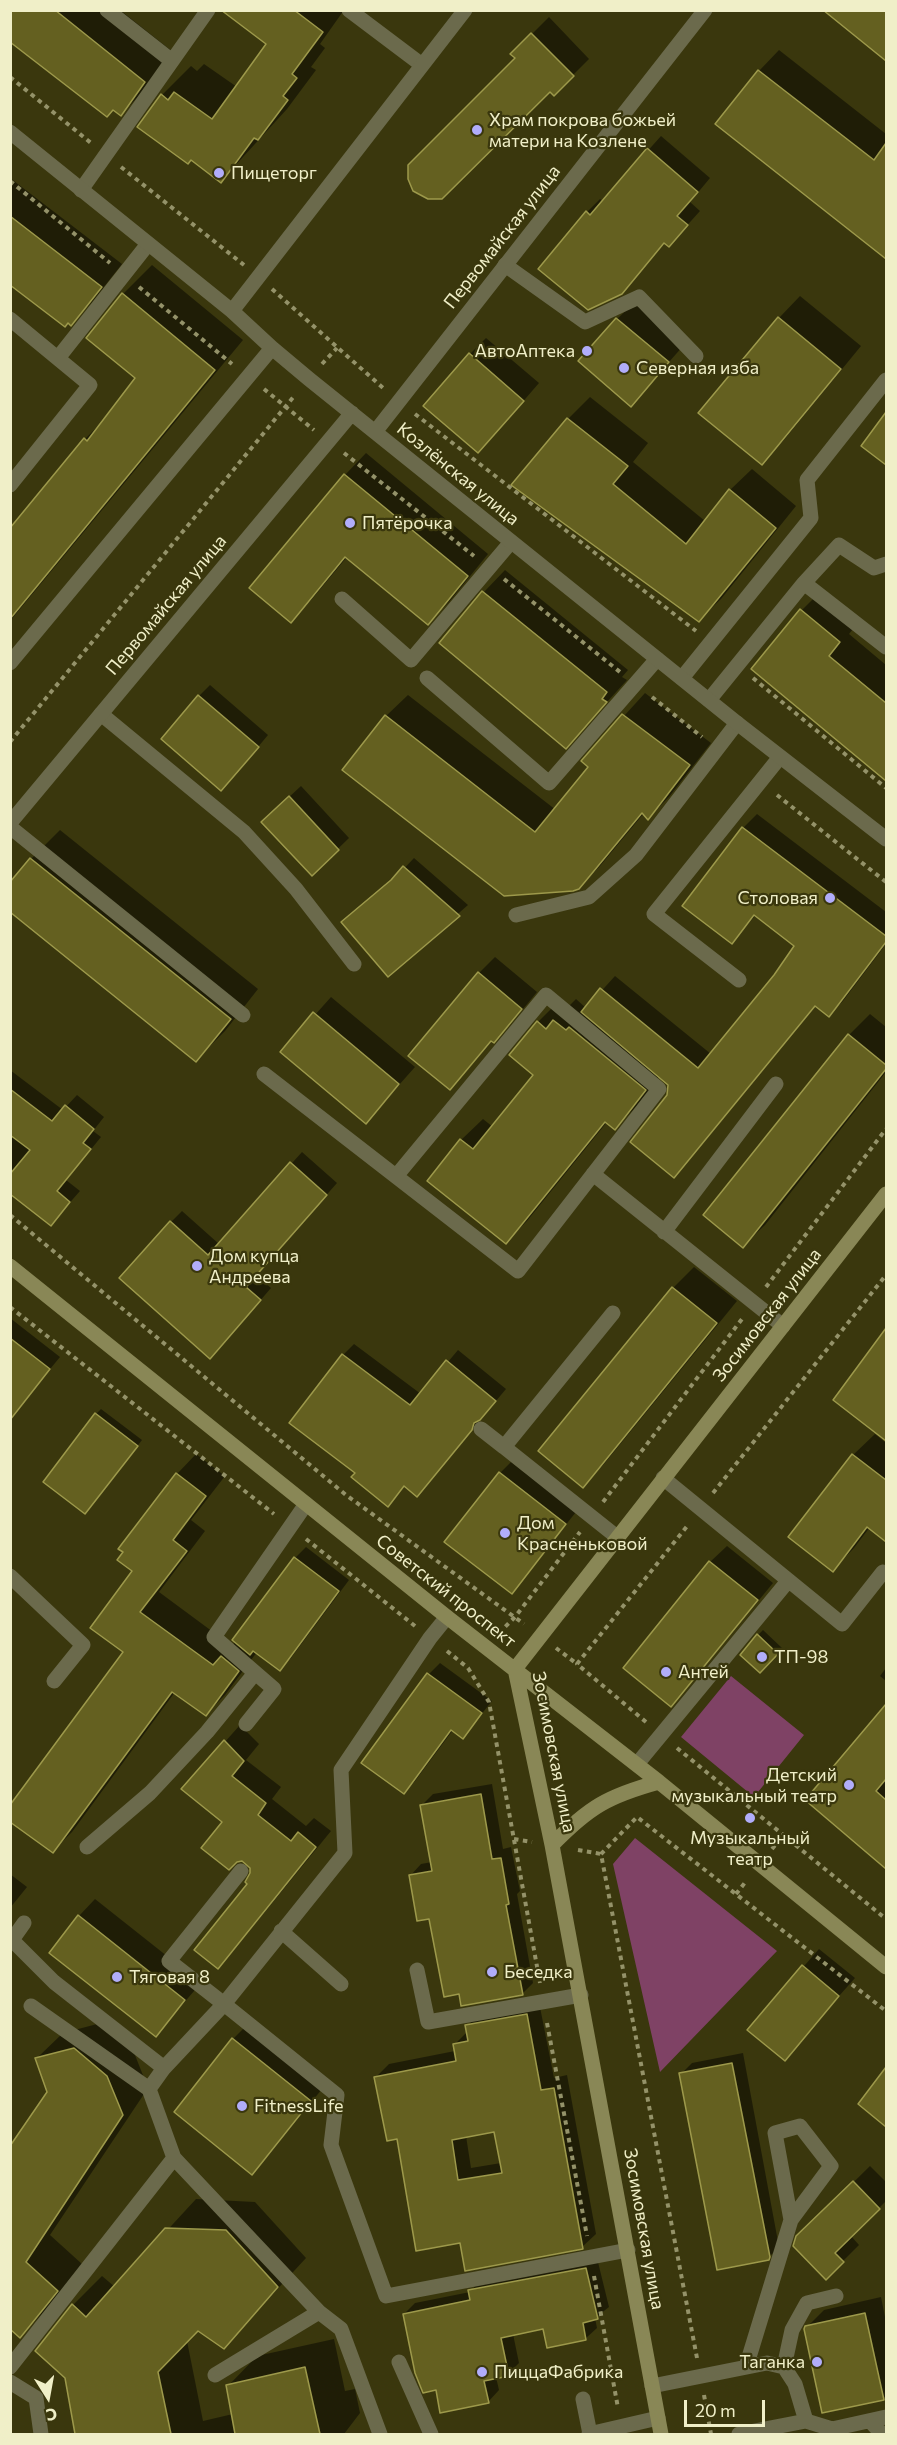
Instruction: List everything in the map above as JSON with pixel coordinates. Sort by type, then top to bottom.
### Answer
[{"type":"street","points":[[107,10],[172,62]]},
{"type":"street","points":[[81,190],[208,10]]},
{"type":"street","points":[[348,10],[422,65]]},
{"type":"street","points":[[232,310],[465,10]]},
{"type":"street","name":"Первомайская улица","points":[[375,432],[705,10]]},
{"type":"street","name":"Козлёнская улица","points":[[10,132],[232,310],[272,348],[511,542],[886,839]]},
{"type":"street","points":[[58,358],[148,244]]},
{"type":"street","points":[[505,265],[585,322],[639,297],[696,356]]},
{"type":"street","points":[[10,319],[90,385],[10,485]]},
{"type":"street","points":[[10,663],[272,348]]},
{"type":"street","points":[[681,678],[811,518],[807,480],[886,380]]},
{"type":"street","name":"Первомайская улица","points":[[10,825],[352,412]]},
{"type":"street","points":[[342,599],[411,660],[511,542]]},
{"type":"street","points":[[709,700],[804,583],[839,545],[874,568],[886,564]]},
{"type":"street","points":[[804,583],[886,647]]},
{"type":"street","points":[[427,678],[549,783],[657,659]]},
{"type":"street","points":[[101,714],[244,832],[296,889],[354,964]]},
{"type":"street","points":[[516,915],[589,897],[636,855],[737,723]]},
{"type":"street","points":[[739,980],[654,914],[780,757]]},
{"type":"street","points":[[10,825],[243,1015]]},
{"type":"street","points":[[264,1074],[518,1271],[659,1089],[546,995],[397,1176]]},
{"type":"street","points":[[664,1232],[776,1084]]},
{"type":"street","points":[[593,1174],[783,1326]]},
{"type":"street","name":"Зосимовская улица","points":[[662,2434],[581,1995],[515,1670],[886,1194]]},
{"type":"street","name":"Советский проспект","points":[[10,1266],[447,1617],[637,1764],[886,1967]]},
{"type":"street","points":[[504,1447],[613,1313]]},
{"type":"street","points":[[481,1429],[617,1538]]},
{"type":"street","points":[[663,1478],[842,1624],[883,1572]]},
{"type":"street","points":[[246,1724],[274,1689],[214,1637],[306,1504]]},
{"type":"street","points":[[10,1576],[83,1645],[54,1682]]},
{"type":"street","points":[[637,1764],[788,1581]]},
{"type":"street","points":[[149,2089],[164,2068],[224,2004],[345,1853],[341,1770],[430,1638],[447,1617]]},
{"type":"street","points":[[87,1847],[150,1793],[207,1732],[255,1672]]},
{"type":"street","points":[[552,1845],[575,1821],[600,1803],[628,1791],[659,1782]]},
{"type":"street","points":[[241,1871],[169,1961],[337,2095],[331,2145],[386,2296],[628,2250]]},
{"type":"street","points":[[24,1923],[12,1940],[54,1982],[164,2068]]},
{"type":"street","points":[[281,1931],[341,1984]]},
{"type":"street","points":[[417,1970],[428,2022],[581,1995]]},
{"type":"street","points":[[31,2006],[149,2089],[174,2158],[319,2312],[340,2329],[380,2434]]},
{"type":"street","points":[[746,2367],[791,2220],[831,2166],[801,2126],[775,2133],[791,2220]]},
{"type":"street","points":[[10,2367],[174,2158]]},
{"type":"street","points":[[784,2367],[792,2330],[807,2303],[836,2296]]},
{"type":"street","points":[[215,2375],[319,2312]]},
{"type":"street","points":[[399,2362],[431,2434]]},
{"type":"street","points":[[652,2386],[767,2363],[784,2367],[795,2384],[806,2421]]},
{"type":"street","points":[[10,2382],[36,2398],[41,2434]]},
{"type":"street","points":[[583,2399],[589,2434],[658,2418]]},
{"type":"street","points":[[739,2434],[806,2421],[832,2429],[886,2417]]},
{"type":"street","points":[[870,2421],[882,2434]]},
{"type":"path","points":[[10,77],[258,277],[398,401],[710,642]]},
{"type":"path","points":[[10,181],[248,377],[718,749]]},
{"type":"path","points":[[10,742],[309,378]]},
{"type":"path","points":[[737,665],[886,788]]},
{"type":"path","points":[[760,782],[886,882]]},
{"type":"path","points":[[468,1668],[515,1617],[886,1130]]},
{"type":"path","points":[[10,1215],[346,1495],[542,1636],[577,1664]]},
{"type":"path","points":[[10,1307],[468,1668],[489,1702],[622,2427]]},
{"type":"path","points":[[711,2434],[601,1854],[637,1817],[886,2012]]},
{"type":"shaded area","points":[[731,1676],[804,1735],[754,1797],[681,1737]]},
{"type":"shaded area","points":[[635,1838],[777,1951],[660,2072],[613,1864]]},
{"type":"building","points":[[10,10],[55,10],[145,82],[121,116],[113,110],[107,117],[10,42]]},
{"type":"building","points":[[221,10],[294,10],[323,32],[292,74],[297,78],[283,96],[288,100],[258,140],[254,138],[221,183],[191,160],[188,164],[137,127],[161,94],[168,100],[174,92],[212,119],[266,44]]},
{"type":"building","points":[[823,10],[886,10],[886,61]]},
{"type":"building","name":"Храм покрова божьей матери на Козлене","points":[[531,33],[574,76],[554,96],[550,92],[442,199],[428,199],[413,191],[408,179],[408,165],[515,58],[510,54]]},
{"type":"building","points":[[758,70],[874,160],[886,143],[886,259],[715,124]]},
{"type":"building","points":[[647,148],[698,192],[677,216],[688,225],[669,247],[664,243],[622,294],[588,310],[538,269],[586,211],[590,215]]},
{"type":"building","points":[[10,216],[102,287],[71,326],[68,323],[65,327],[10,285]]},
{"type":"building","points":[[122,293],[215,370],[10,619],[10,528],[84,438],[87,441],[135,378],[86,338]]},
{"type":"building","points":[[778,317],[841,369],[762,465],[698,413]]},
{"type":"building","points":[[616,318],[669,362],[631,407],[578,361]]},
{"type":"building","points":[[469,353],[524,401],[478,453],[423,406]]},
{"type":"building","points":[[886,412],[886,465],[861,446]]},
{"type":"building","points":[[567,418],[628,466],[613,484],[686,544],[729,489],[776,528],[699,622],[511,485]]},
{"type":"building","points":[[344,474],[468,576],[428,625],[345,557],[291,623],[249,588]]},
{"type":"building","points":[[482,591],[607,692],[602,699],[607,702],[566,749],[439,643]]},
{"type":"building","points":[[800,609],[840,642],[829,656],[886,703],[886,781],[751,669]]},
{"type":"building","points":[[198,695],[259,747],[221,791],[161,739]]},
{"type":"building","points":[[622,714],[690,765],[648,820],[642,813],[579,889],[573,891],[504,896],[342,770],[385,715],[535,832],[588,767],[581,761]]},
{"type":"building","points":[[289,796],[339,850],[312,876],[261,822]]},
{"type":"building","points":[[742,827],[886,936],[886,942],[829,1017],[815,1006],[674,1178],[630,1142],[667,1095],[668,1085],[581,1012],[600,988],[698,1068],[774,975],[794,946],[754,915],[732,944],[682,906]]},
{"type":"building","points":[[30,858],[231,1019],[196,1062],[10,912],[10,882]]},
{"type":"building","points":[[403,866],[460,916],[388,977],[341,922],[391,880]]},
{"type":"building","points":[[478,972],[522,1009],[494,1043],[491,1041],[450,1090],[408,1056]]},
{"type":"building","points":[[313,1012],[399,1084],[366,1124],[280,1052]]},
{"type":"building","points":[[553,1020],[566,1030],[569,1027],[646,1090],[615,1130],[605,1122],[506,1244],[427,1181],[460,1139],[473,1149],[533,1075],[509,1055],[537,1021],[546,1029]]},
{"type":"building","points":[[848,1034],[886,1065],[886,1069],[743,1248],[703,1215]]},
{"type":"building","points":[[10,1089],[52,1121],[65,1105],[94,1129],[83,1143],[91,1149],[57,1191],[70,1202],[51,1226],[10,1194],[10,1174],[30,1150],[10,1135]]},
{"type":"building","name":"Дом купца Андреева","points":[[290,1162],[327,1195],[246,1287],[261,1300],[210,1359],[119,1278],[170,1221],[208,1255]]},
{"type":"building","points":[[672,1287],[717,1323],[583,1488],[538,1451]]},
{"type":"building","points":[[886,1328],[886,1441],[833,1400]]},
{"type":"building","points":[[10,1338],[50,1369],[10,1420]]},
{"type":"building","points":[[342,1354],[410,1405],[446,1360],[496,1401],[480,1420],[474,1423],[472,1430],[417,1497],[404,1486],[388,1507],[351,1477],[355,1473],[289,1423]]},
{"type":"building","points":[[95,1413],[138,1446],[85,1514],[43,1482]]},
{"type":"building","points":[[852,1454],[886,1480],[886,1542],[867,1527],[833,1572],[788,1537]]},
{"type":"building","name":"Дом Красненьковой","points":[[499,1472],[566,1524],[512,1594],[444,1542]]},
{"type":"building","points":[[176,1473],[206,1496],[173,1540],[187,1551],[140,1612],[213,1665],[221,1656],[239,1671],[206,1716],[172,1692],[53,1853],[10,1822],[10,1805],[123,1652],[90,1628],[132,1571],[117,1560],[123,1552],[118,1549]]},
{"type":"building","points":[[294,1557],[339,1591],[280,1671],[253,1651],[250,1655],[232,1640]]},
{"type":"building","points":[[709,1561],[758,1600],[671,1707],[623,1668]]},
{"type":"building","name":"ТП-98","points":[[757,1634],[778,1654],[760,1673],[740,1655]]},
{"type":"building","points":[[427,1673],[482,1713],[463,1739],[451,1730],[404,1794],[361,1763]]},
{"type":"building","name":"Детский музыкальный театр","points":[[886,1704],[886,1779],[876,1791],[886,1800],[886,1869],[805,1800]]},
{"type":"building","points":[[224,1740],[244,1761],[232,1776],[266,1803],[258,1815],[291,1841],[298,1832],[316,1847],[218,1969],[194,1950],[247,1884],[245,1882],[250,1868],[242,1861],[237,1862],[229,1870],[201,1848],[222,1822],[181,1789]]},
{"type":"building","points":[[481,1794],[492,1859],[501,1858],[509,1904],[506,1905],[523,1995],[461,2006],[459,1994],[444,1997],[429,1919],[417,1921],[409,1875],[432,1871],[420,1805]]},
{"type":"building","name":"Тяговая 8","points":[[78,1915],[185,2000],[156,2037],[49,1953]]},
{"type":"building","points":[[802,1965],[839,1996],[785,2061],[747,2030]]},
{"type":"building","points":[[527,2014],[541,2090],[554,2088],[583,2249],[465,2271],[460,2243],[416,2251],[397,2139],[387,2141],[374,2077],[456,2061],[453,2044],[468,2041],[465,2025]],"holes":[[[494,2132],[502,2173],[458,2180],[452,2140]]]},
{"type":"building","name":"FitnessLife","points":[[232,2038],[311,2101],[252,2175],[174,2112]]},
{"type":"building","points":[[74,2048],[107,2076],[123,2115],[26,2262],[58,2291],[20,2338],[10,2329],[10,2146],[47,2092],[35,2058]]},
{"type":"building","points":[[732,2063],[770,2257],[769,2260],[717,2270],[679,2073]]},
{"type":"building","points":[[886,2067],[886,2127],[858,2104]]},
{"type":"building","points":[[853,2181],[880,2209],[835,2253],[844,2262],[826,2280],[793,2246],[796,2236]]},
{"type":"building","points":[[165,2228],[226,2230],[278,2287],[224,2349],[198,2331],[158,2372],[171,2434],[75,2434],[65,2378],[35,2351],[72,2304],[86,2317]]},
{"type":"building","points":[[586,2268],[598,2319],[583,2323],[586,2340],[547,2348],[543,2329],[501,2338],[509,2376],[484,2381],[489,2403],[440,2413],[436,2390],[423,2393],[415,2373],[403,2314],[470,2300],[468,2290]]},
{"type":"building","points":[[865,2313],[884,2400],[822,2413],[805,2326]]},
{"type":"building","points":[[305,2367],[320,2434],[235,2434],[226,2385]]},
{"type":"place","name":"Храм покрова божьей матери на Козлене","points":[[477,130]]},
{"type":"place","name":"Пищеторг","points":[[219,173]]},
{"type":"place","name":"АвтоАптека","points":[[587,351]]},
{"type":"place","name":"Северная изба","points":[[624,368]]},
{"type":"place","name":"Пятёрочка","points":[[350,523]]},
{"type":"place","name":"Столовая","points":[[830,898]]},
{"type":"place","name":"Дом купца Андреева","points":[[197,1266]]},
{"type":"place","name":"Дом Красненьковой","points":[[505,1533]]},
{"type":"place","name":"ТП-98","points":[[762,1657]]},
{"type":"place","name":"Антей","points":[[666,1672]]},
{"type":"place","name":"Детский музыкальный театр","points":[[849,1785]]},
{"type":"place","name":"Музыкальный театр","points":[[750,1818]]},
{"type":"place","name":"Беседка","points":[[492,1972]]},
{"type":"place","name":"Тяговая 8","points":[[117,1977]]},
{"type":"place","name":"FitnessLife","points":[[242,2106]]},
{"type":"place","name":"Таганка","points":[[817,2362]]},
{"type":"place","name":"ПиццаФабрика","points":[[482,2372]]}]
